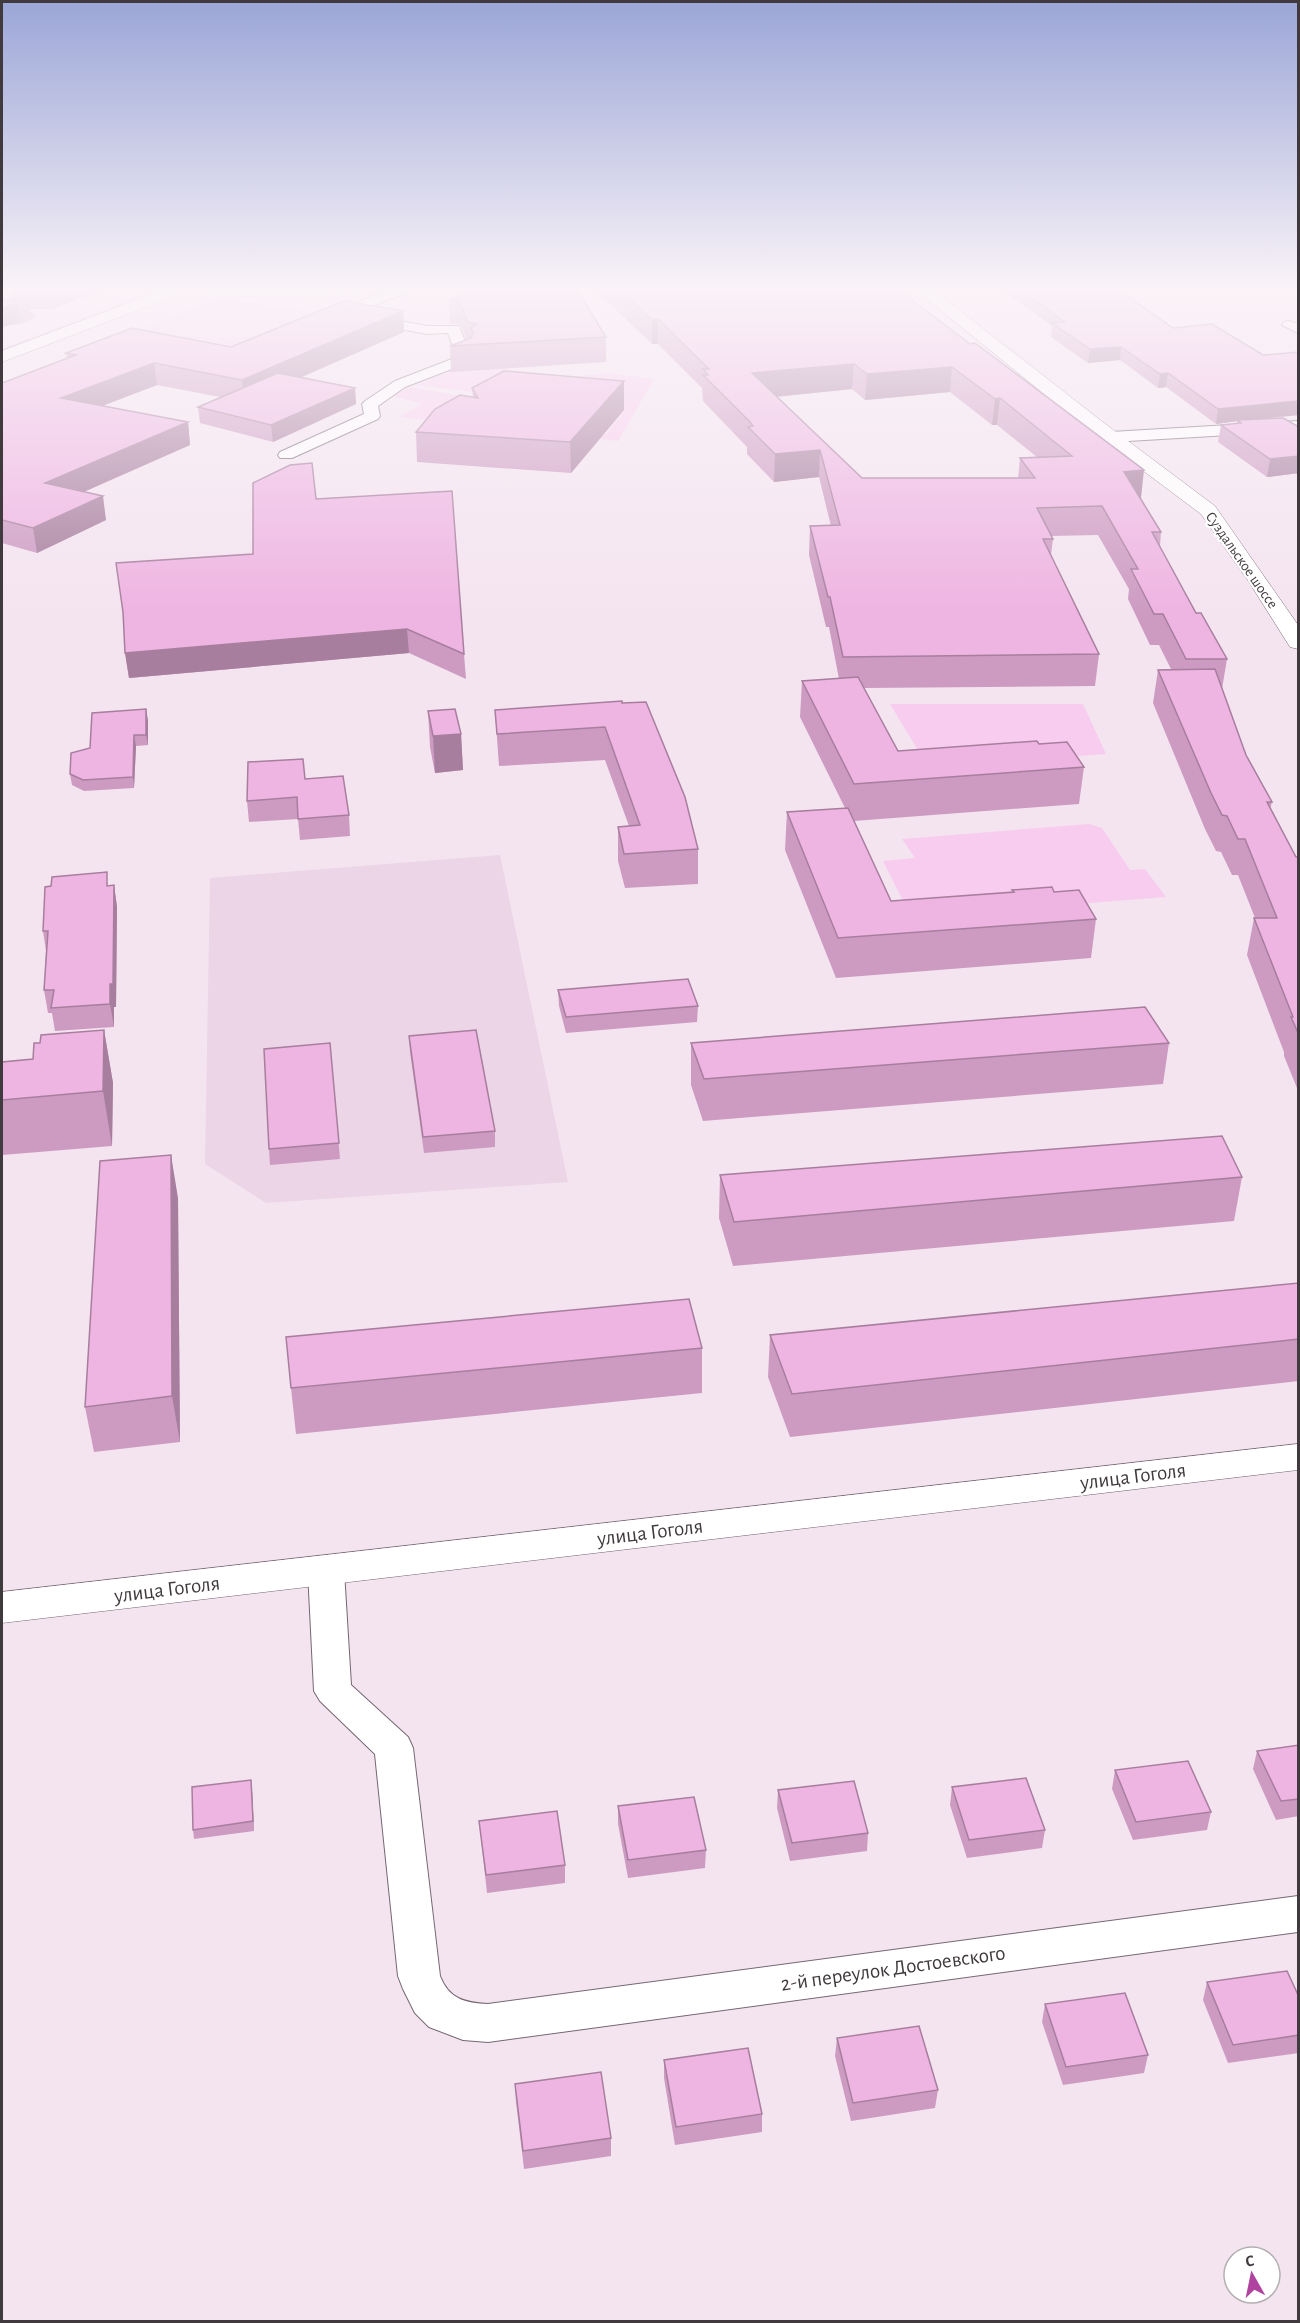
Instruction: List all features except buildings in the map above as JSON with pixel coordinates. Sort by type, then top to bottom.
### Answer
[{"type":"main road","name":"Суздальское шоссе","points":[[1059,396],[1208,510],[1299,642]]},
{"type":"main road","name":"улица Гоголя","points":[[2,1608],[1299,1457]]},
{"type":"street","points":[[286,455],[372,416],[370,404],[381,396]]},
{"type":"street","points":[[1111,437],[1299,426]]},
{"type":"street","name":"2-й переулок Достоевского","points":[[326,1570],[333,1691],[394,1748],[419,1976],[426,1998],[441,2012],[463,2022],[488,2023],[1299,1914]]},
{"type":"shaded area","points":[[395,396],[469,397],[539,427],[606,434],[626,410],[511,396],[644,396],[618,441],[400,417],[422,404]]},
{"type":"shaded area","points":[[890,704],[1083,704],[1106,754],[928,767]]},
{"type":"shaded area","points":[[1089,824],[1102,828],[1130,870],[1145,869],[1166,897],[911,917],[883,861],[915,858],[902,839]]},
{"type":"shaded area","points":[[500,855],[568,1182],[266,1203],[205,1164],[210,878]]}]
